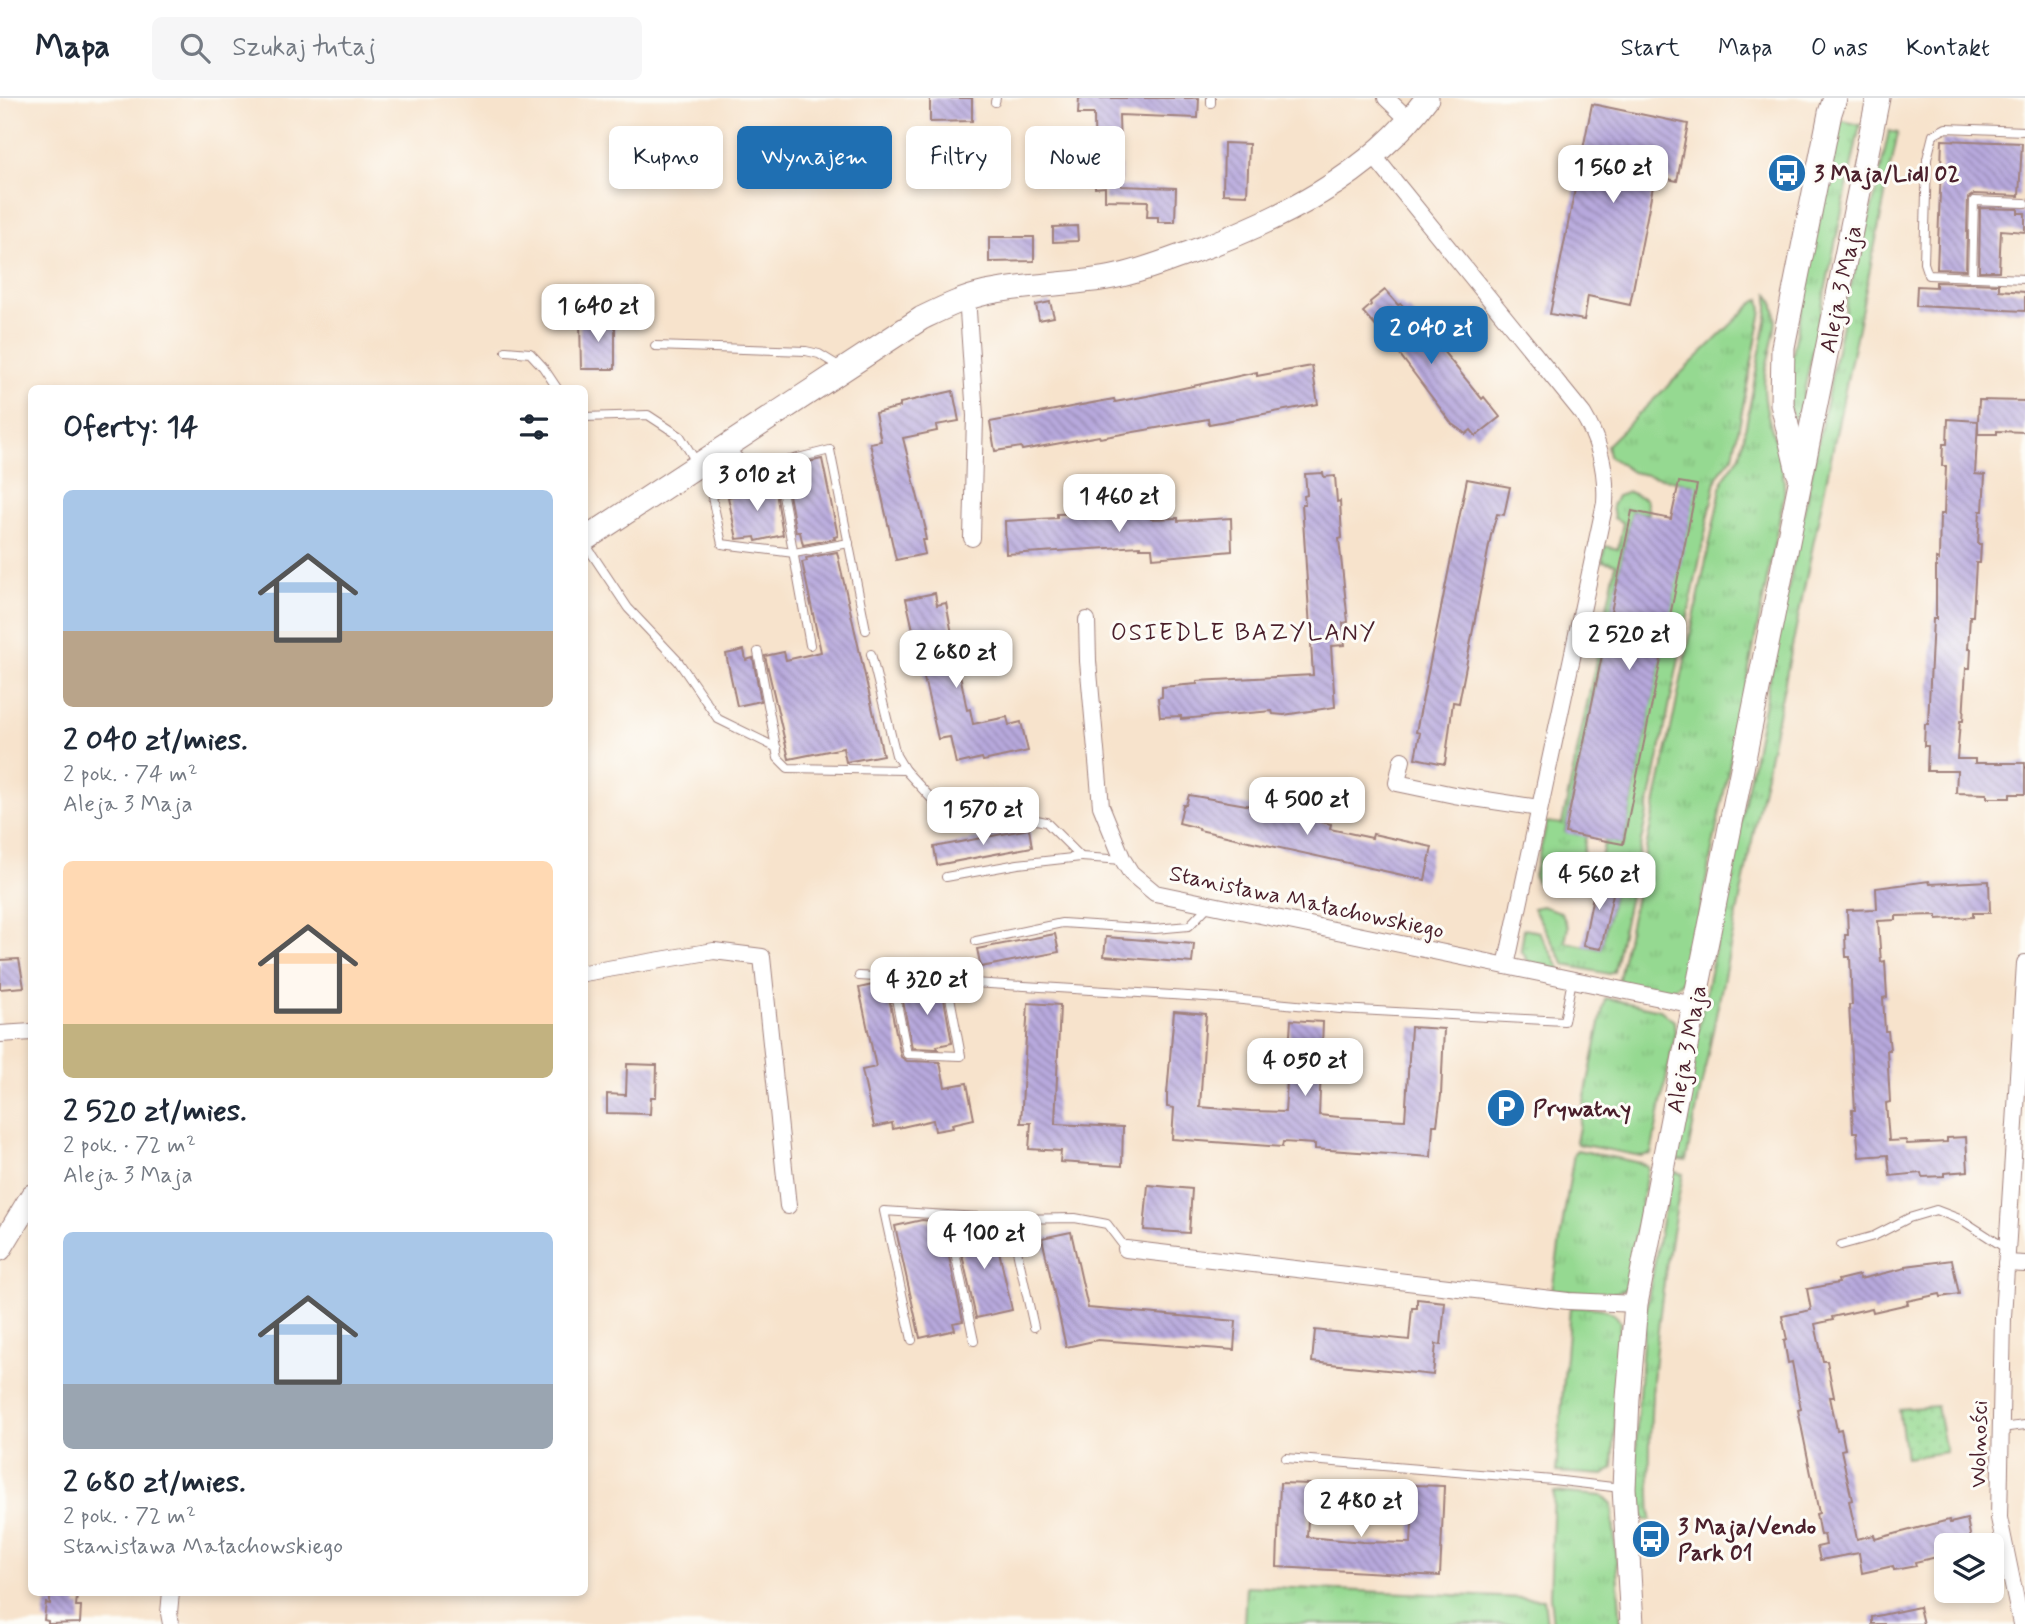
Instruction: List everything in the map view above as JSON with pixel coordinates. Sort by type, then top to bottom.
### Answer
[{"type":"street","points":[[1386,98],[1410,121]]},
{"type":"street","points":[[588,538],[922,318],[963,299],[988,293],[1134,272],[1274,219],[1316,195],[1373,155],[1410,121],[1427,98]]},
{"type":"street","name":"Aleja 3 Maja","points":[[1632,1624],[1624,1488],[1636,1304],[1878,98]]},
{"type":"street","points":[[1874,122],[1893,98]]},
{"type":"street","name":"Aleja 3 Maja","points":[[1800,479],[1782,404],[1783,347],[1831,103]]},
{"type":"street","points":[[1373,155],[1573,400],[1592,429],[1602,459],[1605,503],[1507,966]]},
{"type":"street","points":[[963,299],[968,311],[975,416],[972,538]]},
{"type":"street","name":"Stanisława Małachowskiego","points":[[1087,620],[1088,662],[1101,806],[1123,860],[1131,873],[1154,893],[1694,1006]]},
{"type":"street","points":[[1402,760],[1397,783],[1539,808]]},
{"type":"street","points":[[588,973],[714,951],[762,957],[788,1206]]},
{"type":"street","name":"Wolności","points":[[2021,1624],[1999,1518],[2007,1256],[2025,963]]},
{"type":"street","points":[[0,1034],[28,1032]]},
{"type":"street","points":[[0,1249],[28,1203]]},
{"type":"street","points":[[1126,1250],[1568,1301],[1636,1304]]},
{"type":"street","points":[[2007,1256],[2025,1264]]},
{"type":"street","points":[[171,1596],[171,1624]]},
{"type":"lane","points":[[2025,131],[1946,128],[1933,135],[1927,159],[1924,263],[1928,275],[2025,279]]},
{"type":"lane","points":[[1972,276],[1974,201],[2025,202]]},
{"type":"lane","points":[[655,346],[806,351],[836,363],[844,370]]},
{"type":"lane","points":[[506,351],[530,353],[555,385]]},
{"type":"lane","points":[[588,417],[648,415],[680,436],[698,465]]},
{"type":"lane","points":[[728,446],[748,468],[773,471],[786,461],[830,450],[866,631]]},
{"type":"lane","points":[[748,468],[712,497],[722,544],[794,553],[849,542]]},
{"type":"lane","points":[[773,471],[782,491],[810,645]]},
{"type":"lane","points":[[588,547],[628,608],[678,661],[718,719],[776,748]]},
{"type":"lane","points":[[758,652],[778,758],[788,768],[905,770]]},
{"type":"lane","points":[[872,654],[896,755],[905,770],[951,820],[960,823],[1032,819],[1046,822],[1080,857]]},
{"type":"lane","points":[[946,877],[1017,864],[1080,857],[1123,860]]},
{"type":"lane","points":[[976,941],[1062,923],[1155,929],[1189,926],[1210,904]]},
{"type":"lane","points":[[859,976],[1221,998],[1340,1009],[1564,1021],[1572,980]]},
{"type":"lane","points":[[892,978],[907,1054],[961,1056],[947,981]]},
{"type":"lane","points":[[1841,1245],[1874,1236],[1909,1218],[1936,1210],[1962,1220],[2007,1256]]},
{"type":"lane","points":[[912,1340],[884,1211],[1010,1219],[1075,1218],[1107,1224],[1126,1250]]},
{"type":"lane","points":[[947,1215],[974,1340]]},
{"type":"lane","points":[[1010,1219],[1034,1327]]},
{"type":"lane","points":[[2001,1428],[2025,1425]]},
{"type":"lane","points":[[1286,1458],[1624,1488]]},
{"type":"green space","points":[[1839,120],[1860,125],[1797,425],[1789,408],[1790,368]]},
{"type":"green space","points":[[1889,131],[1898,133],[1686,1161],[1672,1159],[1847,300]]},
{"type":"green space","points":[[1768,294],[1776,314],[1774,337],[1765,372],[1765,397],[1782,468],[1784,496],[1687,974],[1674,988],[1647,989],[1618,983],[1723,479],[1740,456],[1768,311]]},
{"type":"green space","points":[[1760,299],[1762,311],[1733,456],[1717,476],[1614,972],[1609,974],[1565,965],[1533,908],[1542,906],[1561,912],[1568,927],[1565,942],[1601,949],[1616,880],[1597,876],[1605,840],[1623,844],[1696,485],[1632,472],[1609,456],[1607,445]]},
{"type":"green space","points":[[1629,492],[1646,499],[1649,514],[1632,511],[1605,641],[1621,649],[1603,646],[1584,741],[1602,749],[1583,745],[1565,832],[1586,836],[1579,871],[1570,888],[1563,892],[1553,892],[1539,886],[1534,876],[1547,822],[1562,824],[1616,564],[1602,561],[1605,546],[1618,549],[1623,523],[1614,518],[1612,506],[1617,496]]},
{"type":"green space","points":[[1524,929],[1539,932],[1561,970],[1529,962],[1521,950]]},
{"type":"green space","points":[[1605,998],[1660,1010],[1674,1021],[1675,1035],[1651,1154],[1641,1156],[1576,1142]]},
{"type":"green space","points":[[1577,1150],[1648,1167],[1625,1289],[1609,1295],[1552,1290],[1574,1153]]},
{"type":"green space","points":[[1671,1171],[1683,1174],[1667,1260],[1656,1346],[1650,1433],[1651,1520],[1644,1520],[1636,1467],[1645,1316]]},
{"type":"green space","points":[[1570,1307],[1605,1310],[1616,1316],[1620,1322],[1613,1468],[1604,1475],[1556,1472]]},
{"type":"green space","points":[[1937,1406],[1946,1452],[1906,1458],[1899,1409]]},
{"type":"green space","points":[[1554,1492],[1602,1496],[1612,1504],[1621,1624],[1553,1624],[1550,1596]]},
{"type":"green space","points":[[1246,1586],[1544,1599],[1547,1624],[1244,1624]]},
{"type":"building","points":[[930,98],[972,98],[972,121],[930,122]]},
{"type":"building","points":[[1079,98],[1199,98],[1198,118],[1119,115],[1119,126],[1094,126],[1094,114],[1078,114]]},
{"type":"building","points":[[1592,104],[1688,124],[1677,181],[1655,176],[1630,305],[1588,296],[1584,320],[1550,314]]},
{"type":"building","points":[[1942,140],[2022,143],[2019,196],[1974,194],[1968,198],[1966,270],[1937,269]]},
{"type":"building","points":[[1224,143],[1249,144],[1247,195],[1223,194]]},
{"type":"building","points":[[1125,186],[1176,188],[1175,222],[1158,222],[1158,217],[1147,217],[1148,201],[1105,200],[1105,189],[1125,189]]},
{"type":"building","points":[[1980,208],[2018,209],[2018,213],[2025,213],[2025,232],[2001,230],[1999,271],[1979,271]]},
{"type":"building","points":[[1077,226],[1078,241],[1053,242],[1053,227]]},
{"type":"building","points":[[989,237],[1034,237],[1034,261],[989,262]]},
{"type":"building","points":[[1936,282],[1999,284],[1999,290],[2025,292],[2025,311],[1916,306],[1917,286],[1936,287]]},
{"type":"building","points":[[1385,290],[1398,305],[1401,304],[1406,310],[1408,308],[1482,399],[1484,397],[1500,417],[1476,436],[1471,430],[1466,434],[1452,424],[1394,347],[1363,312],[1371,305],[1370,302]]},
{"type":"building","points":[[1050,302],[1054,317],[1039,320],[1036,305]]},
{"type":"building","points":[[580,320],[615,320],[615,369],[581,369]]},
{"type":"building","points":[[1312,366],[1318,404],[1209,424],[1208,419],[1022,450],[1021,447],[995,451],[990,422],[1114,399],[1115,402],[1257,372],[1257,376]]},
{"type":"building","points":[[953,391],[959,421],[936,425],[937,431],[903,438],[926,530],[926,540],[922,540],[925,554],[896,560],[870,443],[881,441],[875,413],[900,407],[900,403]]},
{"type":"building","points":[[1979,400],[2025,401],[2025,432],[1997,431],[1997,434],[1978,434]]},
{"type":"building","points":[[1948,419],[1978,421],[1975,474],[1985,475],[1978,544],[1981,544],[1980,563],[1976,563],[1968,649],[1971,649],[1970,668],[1966,668],[1963,721],[1960,721],[1957,759],[1975,759],[1975,763],[2025,763],[2025,794],[2010,794],[2010,798],[1987,798],[1987,794],[1956,793],[1957,771],[1927,771],[1928,746],[1924,746],[1925,724],[1928,724],[1933,619],[1936,619],[1936,559],[1939,560],[1940,514],[1944,514],[1946,466],[1942,466],[1943,444],[1947,444]]},
{"type":"building","points":[[822,459],[838,536],[834,537],[835,539],[803,545],[800,532],[796,532],[785,480],[789,480],[788,474],[806,470],[804,463]]},
{"type":"building","points":[[1323,473],[1324,477],[1335,476],[1337,502],[1340,501],[1342,538],[1339,539],[1348,622],[1343,623],[1345,645],[1331,646],[1335,707],[1284,715],[1273,714],[1272,711],[1181,719],[1181,716],[1160,717],[1158,698],[1162,697],[1162,687],[1197,684],[1197,681],[1313,675],[1302,504],[1305,504],[1304,496],[1307,495],[1305,474]]},
{"type":"building","points":[[1467,479],[1510,487],[1504,515],[1497,514],[1491,535],[1459,703],[1453,702],[1445,764],[1415,758],[1420,733],[1416,732]]},
{"type":"building","points":[[1679,482],[1697,485],[1623,844],[1565,833],[1632,511],[1671,519]]},
{"type":"building","points":[[772,483],[783,535],[756,541],[755,537],[737,539],[728,497],[745,493],[745,489]]},
{"type":"building","points":[[1150,511],[1151,519],[1178,518],[1178,521],[1231,518],[1232,551],[1153,558],[1152,548],[1140,546],[1006,554],[1005,521],[1057,518],[1057,514]]},
{"type":"building","points":[[837,552],[883,755],[846,762],[843,748],[789,759],[765,656],[784,652],[786,660],[821,652],[802,562],[807,561],[806,558]]},
{"type":"building","points":[[935,593],[937,605],[946,603],[967,710],[970,709],[973,724],[1007,717],[1009,725],[1021,722],[1028,751],[956,764],[950,737],[938,739],[906,599]]},
{"type":"building","points":[[744,650],[746,660],[753,658],[761,701],[737,706],[726,654]]},
{"type":"building","points":[[1189,795],[1252,806],[1250,811],[1292,821],[1293,816],[1331,824],[1330,829],[1372,838],[1373,834],[1432,847],[1425,880],[1199,830],[1179,823],[1183,805],[1186,805]]},
{"type":"building","points":[[1029,829],[1032,847],[937,865],[934,847]]},
{"type":"building","points":[[1597,876],[1616,880],[1601,949],[1583,946]]},
{"type":"building","points":[[1929,881],[1930,884],[1989,881],[1990,913],[1937,919],[1937,915],[1896,916],[1896,920],[1878,921],[1881,962],[1885,961],[1887,997],[1883,998],[1885,1031],[1888,1031],[1890,1050],[1887,1050],[1890,1102],[1886,1103],[1889,1141],[1906,1140],[1907,1144],[1947,1142],[1947,1138],[1966,1137],[1968,1171],[1944,1173],[1944,1176],[1922,1177],[1921,1173],[1890,1176],[1888,1155],[1859,1157],[1857,1132],[1853,1132],[1852,1110],[1855,1110],[1849,1005],[1852,1005],[1850,957],[1846,957],[1845,935],[1848,935],[1847,910],[1877,909],[1876,888]]},
{"type":"building","points":[[1055,934],[1059,952],[981,967],[977,949]]},
{"type":"building","points":[[1106,937],[1194,944],[1192,963],[1104,956]]},
{"type":"building","points":[[19,959],[24,987],[0,989],[0,960]]},
{"type":"building","points":[[877,984],[880,995],[888,993],[901,1057],[907,1061],[940,1062],[945,1087],[967,1083],[974,1119],[952,1124],[953,1128],[935,1131],[933,1120],[893,1129],[892,1123],[874,1127],[862,1070],[876,1067],[859,988]]},
{"type":"building","points":[[920,986],[942,988],[952,1043],[937,1046],[938,1049],[912,1048],[901,991]]},
{"type":"building","points":[[1028,1003],[1060,1005],[1055,1124],[1123,1127],[1122,1166],[1060,1162],[1061,1151],[1029,1149],[1031,1123],[1021,1123]]},
{"type":"building","points":[[1174,1011],[1206,1014],[1200,1107],[1251,1111],[1285,1112],[1291,1020],[1323,1022],[1319,1115],[1339,1117],[1405,1120],[1411,1027],[1444,1029],[1441,1095],[1437,1125],[1433,1125],[1431,1157],[1315,1149],[1315,1144],[1283,1142],[1282,1147],[1172,1139],[1174,1108],[1167,1107],[1167,1094]]},
{"type":"building","points":[[627,1064],[657,1065],[656,1097],[651,1097],[650,1114],[607,1113],[607,1094],[626,1095]]},
{"type":"building","points":[[1148,1185],[1192,1189],[1189,1233],[1144,1230]]},
{"type":"building","points":[[922,1220],[931,1221],[934,1236],[944,1234],[963,1321],[953,1323],[955,1330],[920,1338],[895,1226]]},
{"type":"building","points":[[993,1224],[1012,1310],[976,1318],[957,1231]]},
{"type":"building","points":[[1071,1232],[1088,1308],[1236,1321],[1234,1350],[1098,1340],[1066,1347],[1042,1238]]},
{"type":"building","points":[[1952,1260],[1959,1294],[1941,1297],[1940,1294],[1873,1312],[1872,1308],[1832,1317],[1833,1320],[1815,1324],[1823,1361],[1827,1361],[1834,1397],[1830,1397],[1837,1430],[1841,1429],[1845,1449],[1841,1450],[1857,1539],[1874,1535],[1875,1539],[1949,1520],[1950,1523],[1967,1519],[1970,1533],[1934,1533],[1934,1558],[1915,1562],[1916,1566],[1894,1570],[1893,1566],[1862,1573],[1859,1553],[1820,1560],[1817,1547],[1826,1545],[1824,1534],[1820,1535],[1816,1514],[1819,1513],[1798,1410],[1801,1409],[1792,1362],[1788,1363],[1782,1316],[1811,1310],[1807,1289],[1839,1283],[1838,1280],[1859,1275],[1860,1279],[1906,1266]]},
{"type":"building","points":[[1417,1299],[1445,1302],[1441,1345],[1436,1344],[1433,1375],[1312,1362],[1315,1330],[1409,1340],[1412,1308],[1417,1308]]},
{"type":"building","points":[[1280,1483],[1310,1484],[1307,1537],[1411,1543],[1414,1485],[1444,1486],[1440,1576],[1277,1567]]},
{"type":"building","points":[[50,1596],[77,1596],[76,1606],[81,1606],[80,1623],[48,1624],[48,1621],[44,1620],[46,1603],[50,1604]]},
{"type":"building","points":[[1919,1607],[1923,1624],[1872,1624],[1872,1617]]},
{"type":"place","name":"3 Maja/Lidl 02","points":[[1787,173]]},
{"type":"place","name":"Prywatny","points":[[1506,1108]]},
{"type":"place","name":"3 Maja/Vendo Park 01","points":[[1651,1539]]},
{"type":"district","name":"OSIEDLE BAZYLANY","points":[[1244,632]]}]
